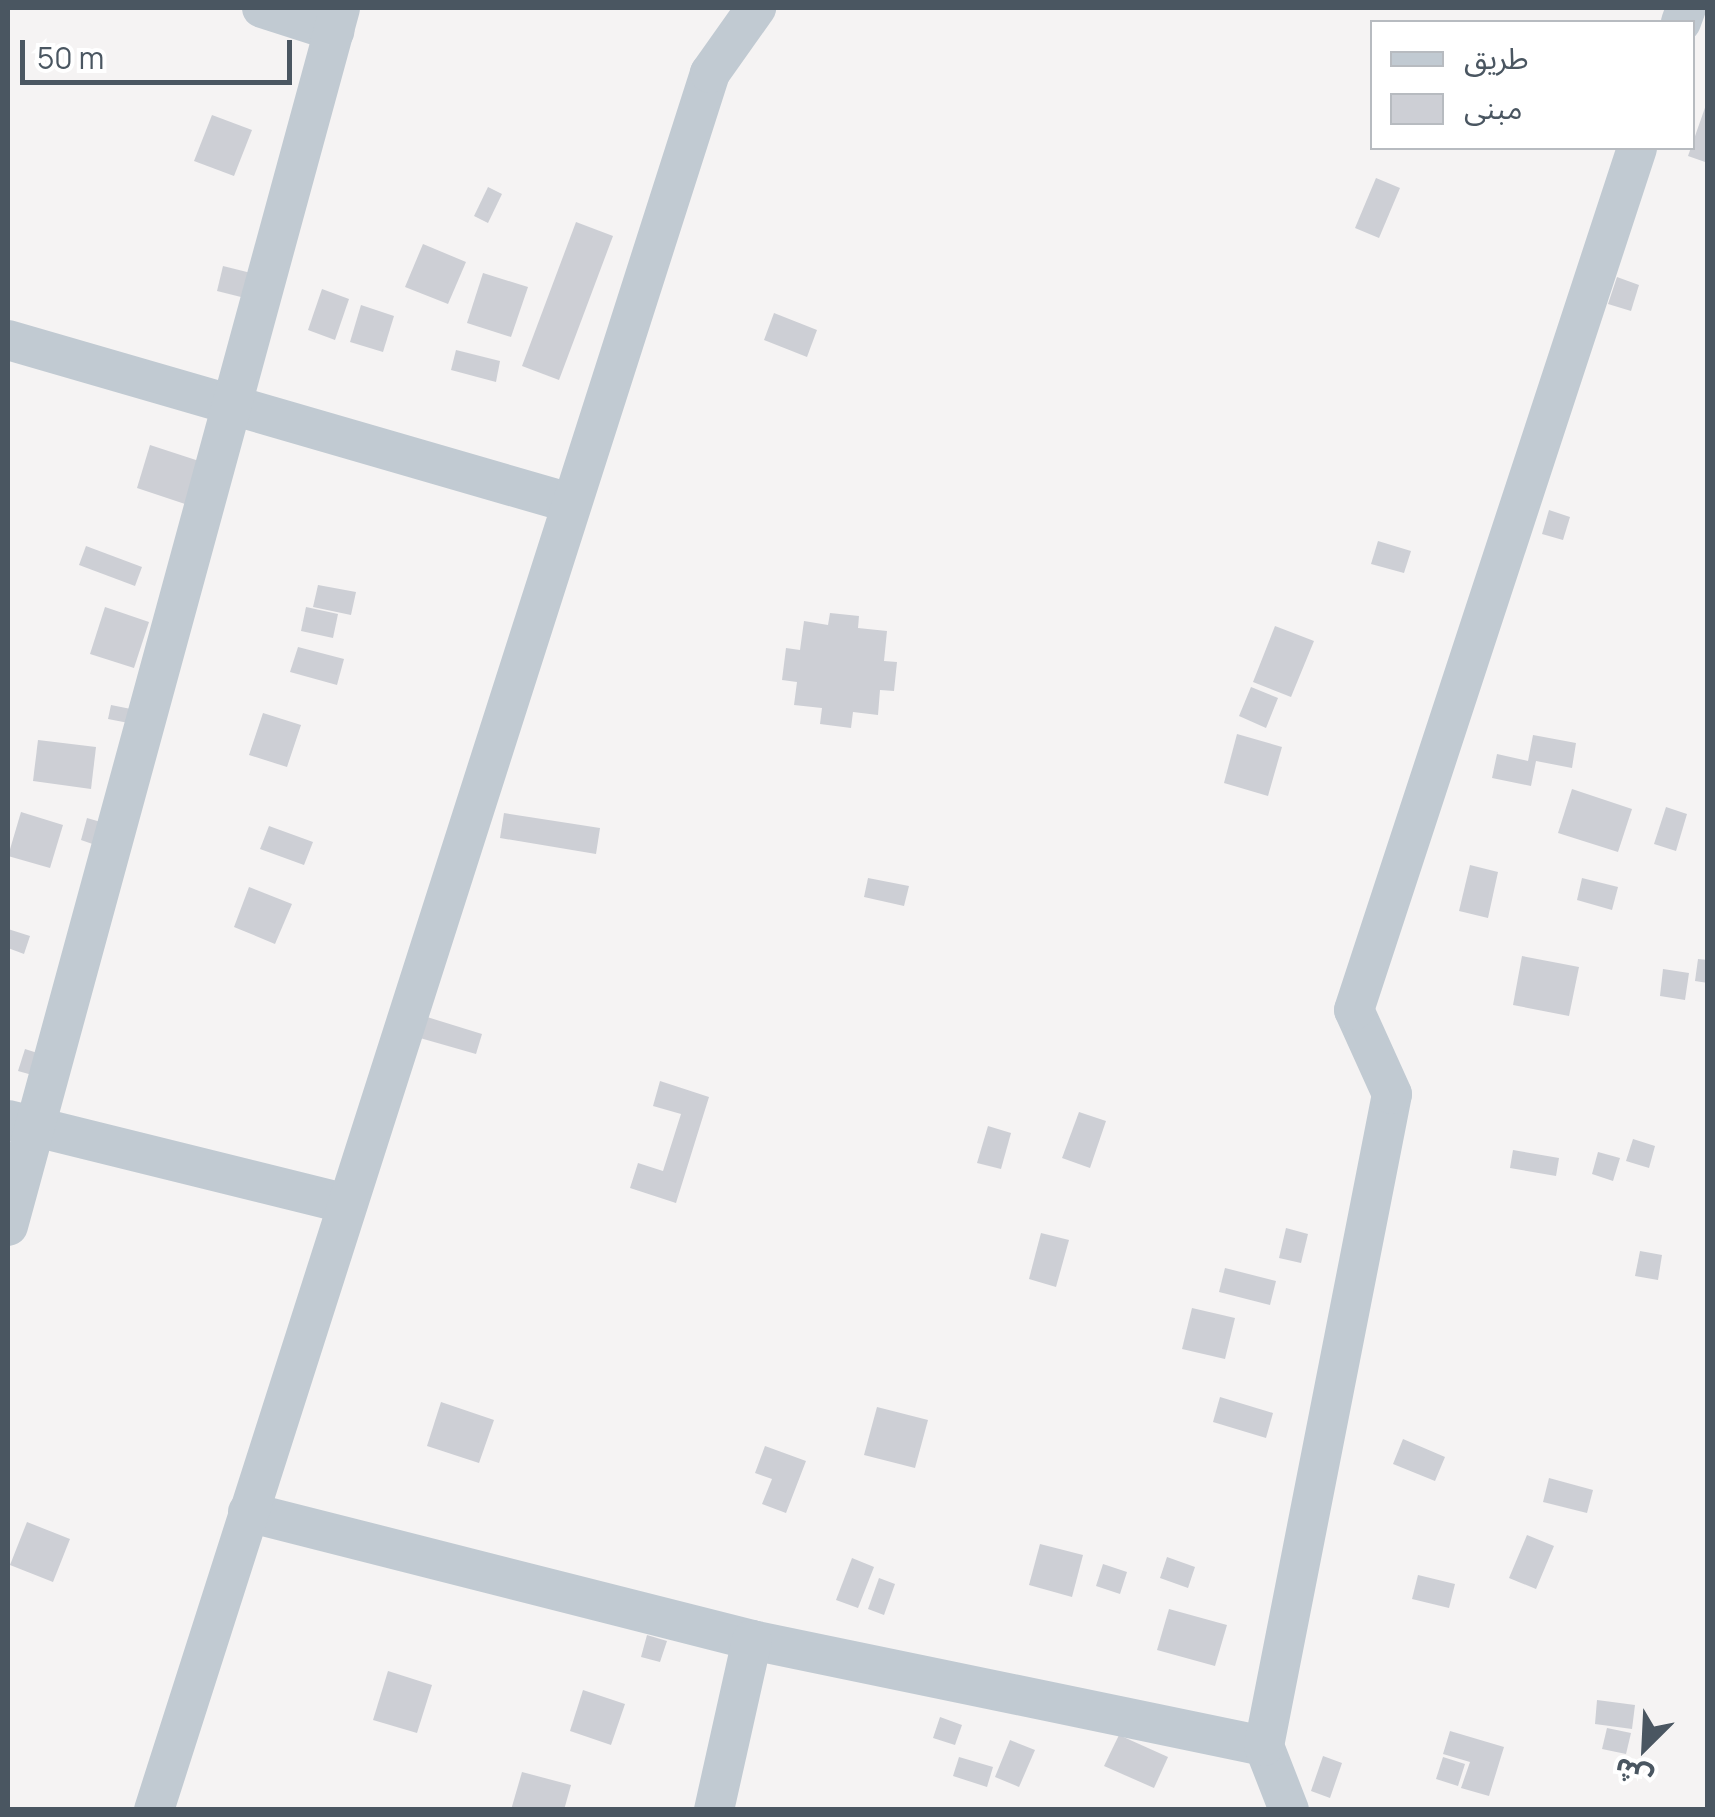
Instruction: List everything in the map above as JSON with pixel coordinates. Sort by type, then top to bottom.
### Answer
[{"type":"street","points":[[8,1226],[23,1124],[233,408],[337,19],[262,8]]},
{"type":"street","points":[[154,1810],[344,1203],[710,73],[756,8]]},
{"type":"street","points":[[1289,1810],[1264,1746],[1392,1094],[1354,1010],[1636,150]]},
{"type":"street","points":[[8,340],[570,503]]},
{"type":"street","points":[[23,1124],[344,1203]]},
{"type":"street","points":[[248,1512],[752,1640],[1264,1746]]},
{"type":"street","points":[[714,1810],[752,1640]]},
{"type":"building","points":[[1708,102],[1708,163],[1688,156],[1690,150],[1695,150],[1695,136]]},
{"type":"building","points":[[212,115],[252,130],[234,176],[194,161]]},
{"type":"building","points":[[1376,178],[1400,188],[1379,238],[1355,228]]},
{"type":"building","points":[[488,187],[502,194],[488,223],[474,216]]},
{"type":"building","points":[[576,222],[613,236],[559,380],[522,366]]},
{"type":"building","points":[[423,244],[466,262],[448,304],[405,287]]},
{"type":"building","points":[[223,266],[271,278],[265,303],[217,291]]},
{"type":"building","points":[[483,273],[528,287],[511,337],[467,323]]},
{"type":"building","points":[[1617,277],[1639,285],[1631,311],[1608,304]]},
{"type":"building","points":[[322,289],[349,299],[335,340],[308,330]]},
{"type":"building","points":[[361,305],[394,316],[383,352],[350,342]]},
{"type":"building","points":[[774,313],[817,330],[807,357],[764,340]]},
{"type":"building","points":[[456,350],[500,361],[496,382],[451,370]]},
{"type":"building","points":[[150,445],[199,461],[185,504],[137,488]]},
{"type":"building","points":[[1549,510],[1570,517],[1563,540],[1542,534]]},
{"type":"building","points":[[1378,541],[1411,551],[1404,573],[1371,564]]},
{"type":"building","points":[[86,546],[142,567],[135,586],[79,565]]},
{"type":"building","points":[[318,585],[356,592],[351,615],[313,607]]},
{"type":"building","points":[[105,607],[149,622],[134,668],[90,654]]},
{"type":"building","points":[[306,607],[338,614],[333,638],[301,631]]},
{"type":"building","points":[[830,613],[859,616],[858,628],[887,631],[884,661],[897,662],[894,691],[880,690],[878,715],[853,712],[851,728],[820,724],[822,708],[794,705],[797,682],[782,680],[786,648],[800,650],[804,621],[828,625]]},
{"type":"building","points":[[1275,626],[1314,641],[1291,697],[1253,682]]},
{"type":"building","points":[[298,647],[344,659],[337,685],[290,672]]},
{"type":"building","points":[[1251,687],[1278,698],[1266,728],[1239,716]]},
{"type":"building","points":[[111,705],[141,711],[139,725],[108,719]]},
{"type":"building","points":[[263,713],[301,725],[287,767],[249,755]]},
{"type":"building","points":[[1237,734],[1282,747],[1268,796],[1224,783]]},
{"type":"building","points":[[1533,735],[1576,743],[1572,768],[1536,761],[1531,786],[1492,778],[1497,754],[1528,761]]},
{"type":"building","points":[[38,740],[96,747],[91,789],[33,781]]},
{"type":"building","points":[[1572,789],[1632,809],[1618,852],[1558,833]]},
{"type":"building","points":[[1666,807],[1687,814],[1676,851],[1654,844]]},
{"type":"building","points":[[21,812],[63,825],[50,868],[8,856]]},
{"type":"building","points":[[504,813],[600,828],[596,854],[500,838]]},
{"type":"building","points":[[87,818],[111,825],[104,848],[81,840]]},
{"type":"building","points":[[269,826],[313,842],[304,865],[260,849]]},
{"type":"building","points":[[1470,865],[1498,872],[1488,918],[1459,911]]},
{"type":"building","points":[[868,878],[909,886],[904,906],[864,897]]},
{"type":"building","points":[[1582,878],[1618,887],[1612,910],[1577,900]]},
{"type":"building","points":[[249,887],[292,904],[275,944],[234,927]]},
{"type":"building","points":[[8,929],[30,936],[24,954],[8,948]]},
{"type":"building","points":[[1522,956],[1579,967],[1569,1016],[1513,1005]]},
{"type":"building","points":[[1698,959],[1708,960],[1708,983],[1695,981]]},
{"type":"building","points":[[1663,969],[1689,973],[1685,1000],[1660,996]]},
{"type":"building","points":[[427,1017],[482,1034],[476,1054],[420,1038]]},
{"type":"building","points":[[25,1049],[50,1057],[43,1078],[18,1071]]},
{"type":"building","points":[[660,1081],[709,1097],[676,1203],[630,1188],[638,1163],[663,1171],[681,1114],[653,1106]]},
{"type":"building","points":[[1079,1112],[1106,1121],[1090,1168],[1062,1158]]},
{"type":"building","points":[[988,1126],[1011,1133],[1001,1169],[977,1163]]},
{"type":"building","points":[[1633,1139],[1655,1146],[1649,1168],[1626,1161]]},
{"type":"building","points":[[1513,1150],[1559,1158],[1556,1176],[1510,1168]]},
{"type":"building","points":[[1598,1152],[1620,1158],[1613,1181],[1592,1174]]},
{"type":"building","points":[[1286,1228],[1308,1234],[1301,1263],[1279,1258]]},
{"type":"building","points":[[1041,1233],[1069,1240],[1056,1287],[1029,1279]]},
{"type":"building","points":[[1640,1251],[1662,1255],[1658,1280],[1635,1276]]},
{"type":"building","points":[[1225,1268],[1276,1281],[1270,1305],[1219,1292]]},
{"type":"building","points":[[1192,1308],[1235,1318],[1225,1359],[1182,1349]]},
{"type":"building","points":[[1220,1397],[1273,1413],[1266,1438],[1213,1422]]},
{"type":"building","points":[[441,1402],[494,1420],[479,1463],[427,1446]]},
{"type":"building","points":[[877,1407],[928,1420],[915,1468],[864,1455]]},
{"type":"building","points":[[1403,1439],[1445,1457],[1435,1481],[1393,1464]]},
{"type":"building","points":[[765,1446],[806,1461],[786,1513],[762,1504],[772,1479],[755,1473]]},
{"type":"building","points":[[1549,1478],[1593,1490],[1587,1513],[1543,1502]]},
{"type":"building","points":[[27,1522],[70,1539],[53,1582],[10,1565]]},
{"type":"building","points":[[1527,1535],[1554,1546],[1536,1589],[1509,1578]]},
{"type":"building","points":[[1040,1544],[1083,1555],[1072,1597],[1029,1585]]},
{"type":"building","points":[[1167,1557],[1195,1567],[1188,1588],[1160,1578]]},
{"type":"building","points":[[852,1558],[874,1567],[858,1608],[836,1600]]},
{"type":"building","points":[[1103,1564],[1127,1572],[1120,1594],[1096,1586]]},
{"type":"building","points":[[1418,1575],[1455,1584],[1449,1608],[1412,1599]]},
{"type":"building","points":[[879,1578],[895,1584],[884,1615],[868,1609]]},
{"type":"building","points":[[1169,1609],[1227,1625],[1215,1666],[1157,1650]]},
{"type":"building","points":[[647,1635],[667,1641],[660,1662],[641,1657]]},
{"type":"building","points":[[388,1671],[432,1685],[417,1733],[373,1720]]},
{"type":"building","points":[[583,1690],[625,1704],[611,1745],[570,1731]]},
{"type":"building","points":[[1597,1700],[1635,1705],[1632,1729],[1595,1724]]},
{"type":"building","points":[[940,1717],[962,1725],[955,1745],[933,1738]]},
{"type":"building","points":[[1607,1728],[1631,1733],[1626,1754],[1602,1749]]},
{"type":"building","points":[[1450,1731],[1504,1747],[1489,1796],[1461,1788],[1470,1762],[1443,1754]]},
{"type":"building","points":[[1119,1735],[1168,1757],[1154,1788],[1104,1766]]},
{"type":"building","points":[[1010,1740],[1035,1750],[1019,1787],[995,1777]]},
{"type":"building","points":[[1323,1756],[1342,1763],[1330,1798],[1311,1791]]},
{"type":"building","points":[[959,1757],[993,1767],[987,1787],[953,1776]]},
{"type":"building","points":[[1443,1757],[1465,1764],[1458,1786],[1436,1779]]},
{"type":"building","points":[[522,1772],[571,1785],[564,1810],[511,1810]]}]
